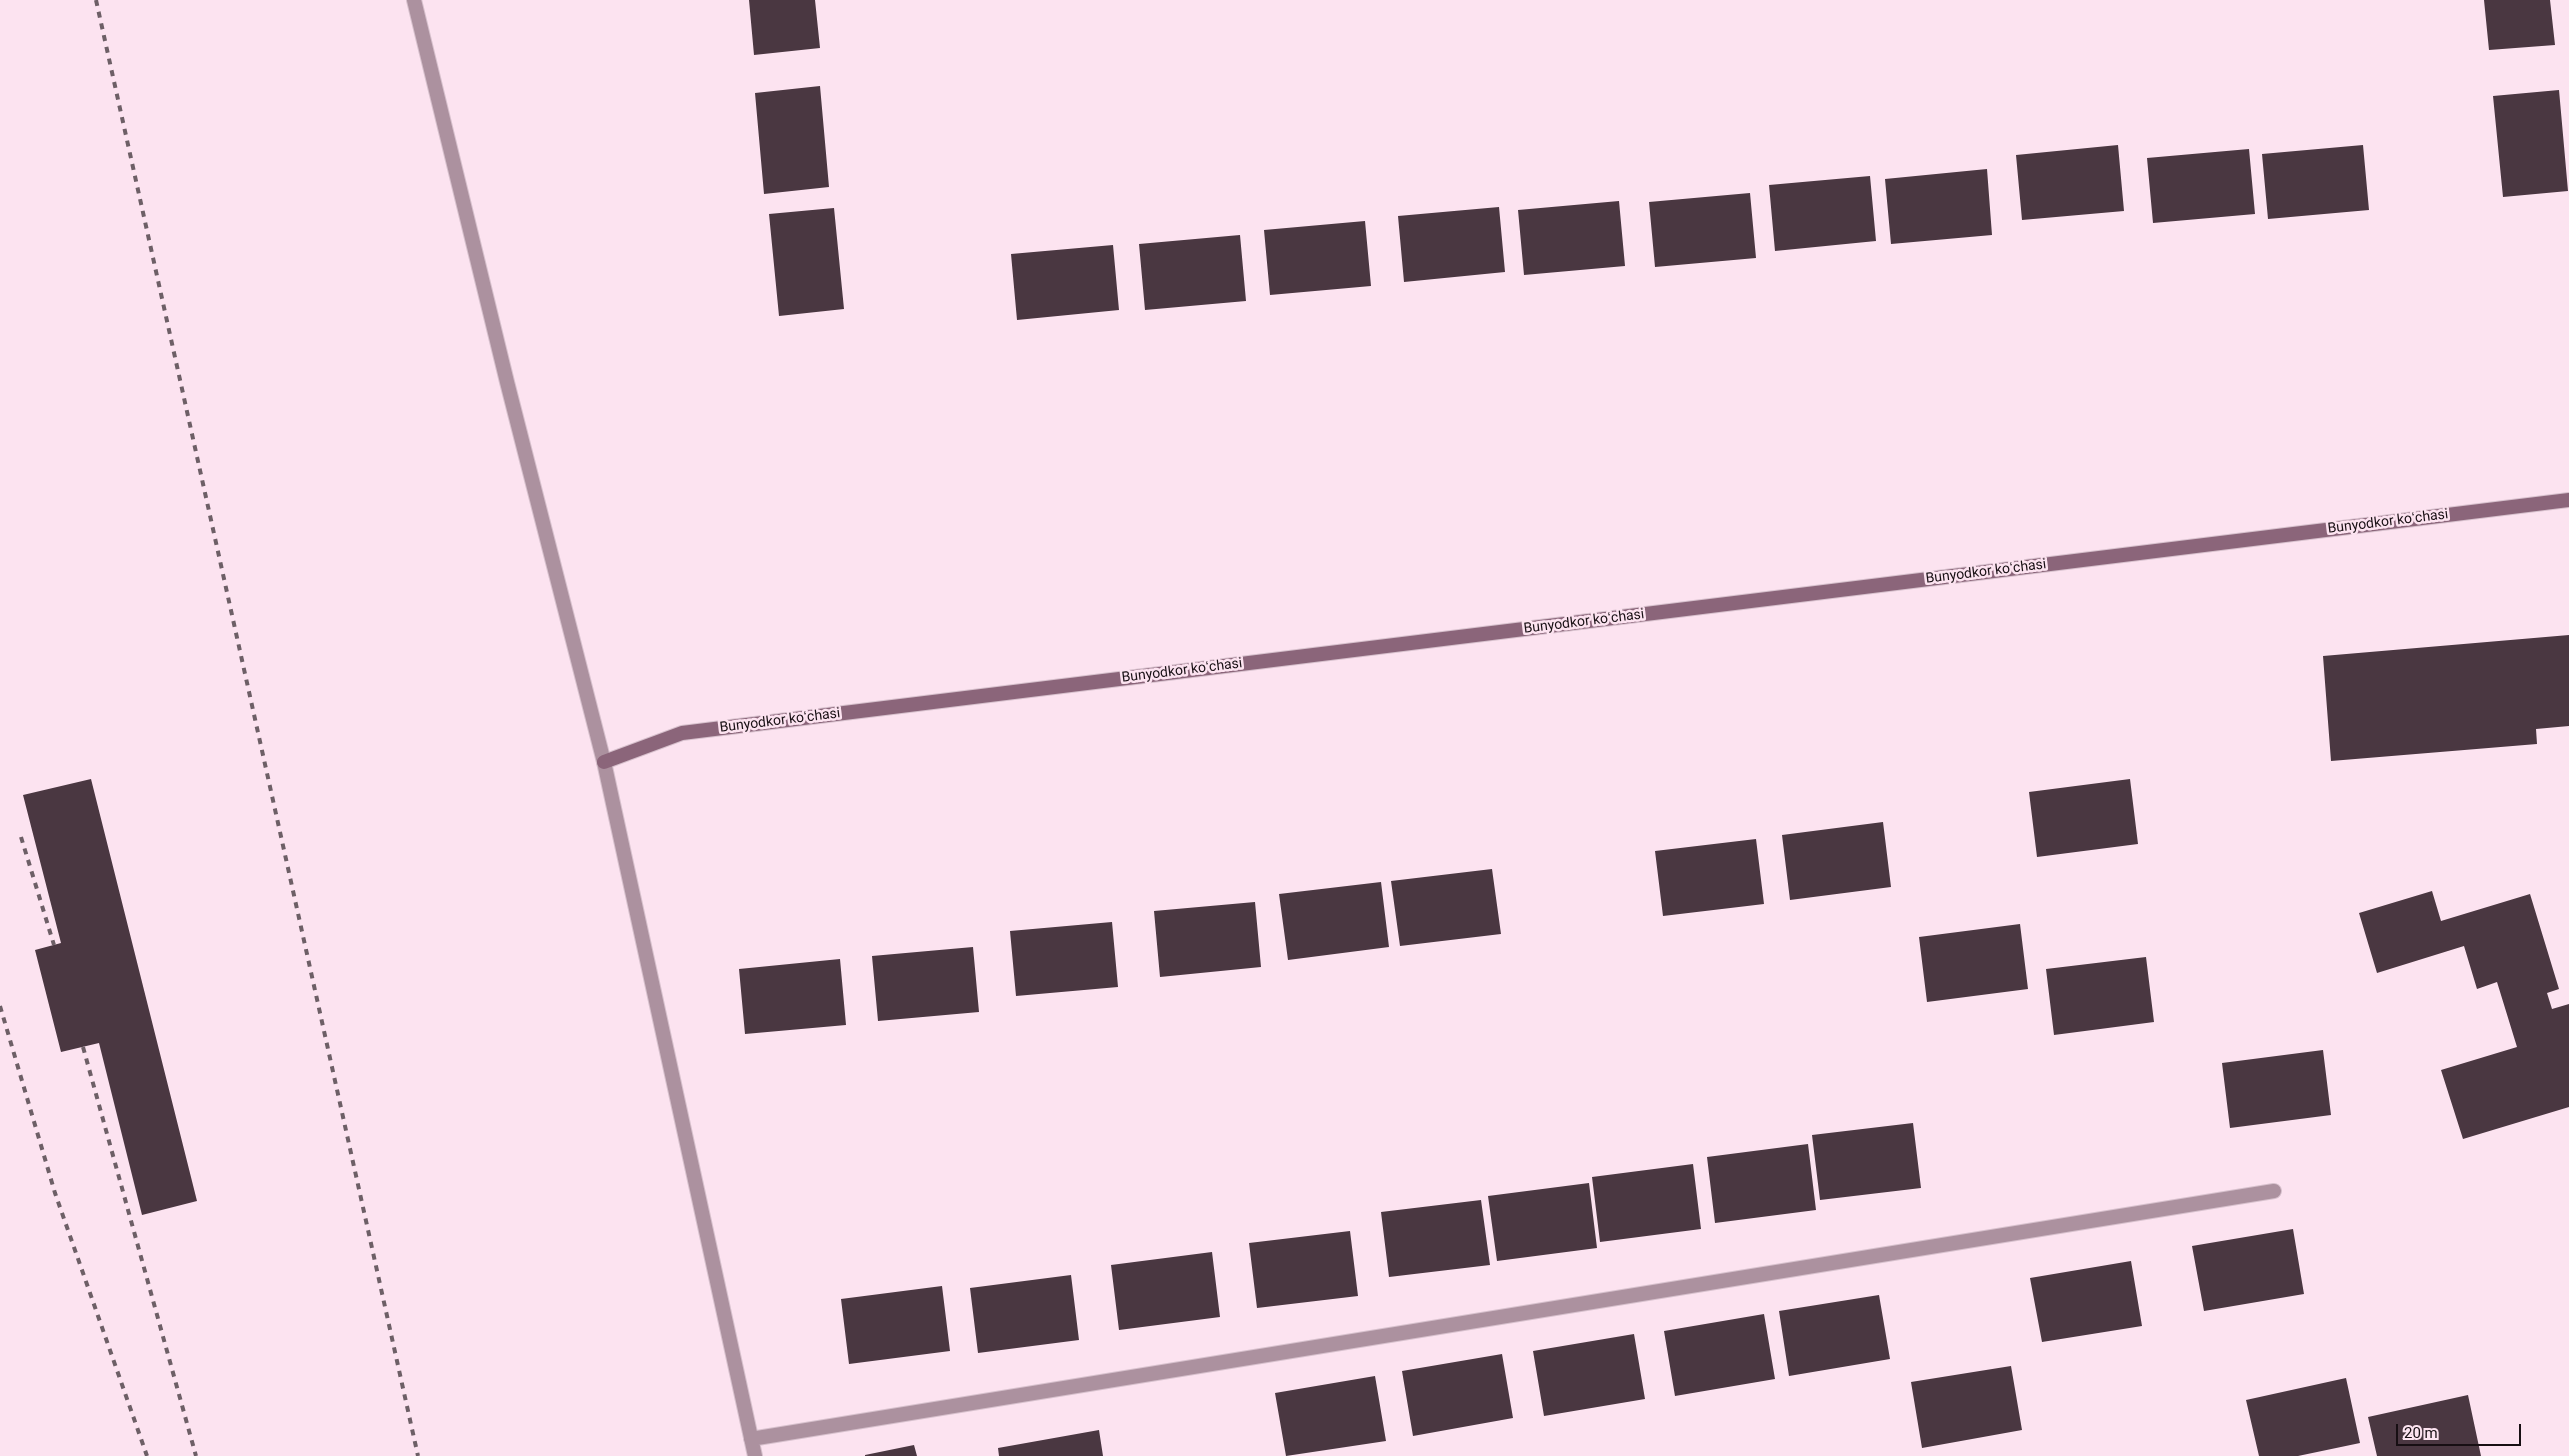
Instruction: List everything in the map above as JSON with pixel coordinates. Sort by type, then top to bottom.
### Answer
[{"type":"main road","name":"Bunyodkor koʻchasi","points":[[604,762],[682,733],[2569,500]]},
{"type":"street","points":[[414,0],[507,382],[604,762],[756,1456]]},
{"type":"street","points":[[752,1438],[2274,1191]]},
{"type":"building","points":[[749,0],[815,0],[820,48],[754,55]]},
{"type":"building","points":[[2484,0],[2550,0],[2555,45],[2489,50]]},
{"type":"building","points":[[820,86],[829,187],[764,194],[755,93]]},
{"type":"building","points":[[2559,90],[2568,191],[2503,197],[2493,96]]},
{"type":"building","points":[[2118,145],[2124,211],[2022,220],[2016,155]]},
{"type":"building","points":[[2363,145],[2369,210],[2268,219],[2262,154]]},
{"type":"building","points":[[2249,149],[2255,214],[2153,223],[2147,158]]},
{"type":"building","points":[[1987,169],[1992,235],[1891,244],[1885,179]]},
{"type":"building","points":[[1870,176],[1876,241],[1775,251],[1769,185]]},
{"type":"building","points":[[1750,193],[1756,258],[1655,267],[1649,202]]},
{"type":"building","points":[[1619,201],[1625,266],[1524,275],[1518,210]]},
{"type":"building","points":[[1499,207],[1505,272],[1404,282],[1398,216]]},
{"type":"building","points":[[834,208],[844,309],[779,316],[769,214]]},
{"type":"building","points":[[1365,221],[1371,286],[1270,295],[1264,230]]},
{"type":"building","points":[[1240,235],[1246,301],[1145,310],[1139,244]]},
{"type":"building","points":[[1113,245],[1119,310],[1017,320],[1011,254]]},
{"type":"building","points":[[2569,635],[2569,726],[2536,729],[2537,744],[2331,761],[2323,656]]},
{"type":"building","points":[[91,779],[197,1201],[142,1215],[99,1043],[61,1052],[35,950],[61,943],[23,795]]},
{"type":"building","points":[[2130,779],[2138,844],[2037,857],[2029,792]]},
{"type":"building","points":[[1883,822],[1891,887],[1790,900],[1782,835]]},
{"type":"building","points":[[1756,839],[1764,904],[1663,916],[1655,851]]},
{"type":"building","points":[[1492,869],[1501,934],[1400,946],[1391,881]]},
{"type":"building","points":[[1381,882],[1389,947],[1288,960],[1279,894]]},
{"type":"building","points":[[2432,891],[2441,921],[2530,894],[2559,989],[2547,993],[2552,1009],[2569,1004],[2569,1107],[2463,1139],[2441,1070],[2517,1047],[2497,982],[2477,989],[2464,946],[2377,973],[2359,913]]},
{"type":"building","points":[[1255,902],[1261,967],[1160,977],[1154,911]]},
{"type":"building","points":[[1112,922],[1118,987],[1016,996],[1010,931]]},
{"type":"building","points":[[2020,924],[2028,989],[1927,1002],[1919,937]]},
{"type":"building","points":[[973,947],[979,1012],[878,1021],[872,956]]},
{"type":"building","points":[[2146,957],[2154,1022],[2054,1035],[2046,969]]},
{"type":"building","points":[[840,959],[846,1025],[745,1034],[739,969]]},
{"type":"building","points":[[2323,1050],[2331,1115],[2230,1128],[2222,1063]]},
{"type":"building","points":[[1913,1123],[1921,1188],[1820,1200],[1812,1135]]},
{"type":"building","points":[[1808,1144],[1816,1210],[1715,1223],[1707,1157]]},
{"type":"building","points":[[1693,1164],[1701,1229],[1600,1242],[1592,1177]]},
{"type":"building","points":[[1589,1183],[1597,1248],[1497,1261],[1488,1196]]},
{"type":"building","points":[[1481,1200],[1490,1265],[1389,1277],[1381,1212]]},
{"type":"building","points":[[2293,1229],[2304,1294],[2204,1311],[2192,1246]]},
{"type":"building","points":[[1350,1231],[1358,1296],[1257,1308],[1249,1243]]},
{"type":"building","points":[[1212,1252],[1220,1317],[1119,1330],[1111,1265]]},
{"type":"building","points":[[2131,1261],[2142,1326],[2042,1342],[2030,1278]]},
{"type":"building","points":[[1071,1275],[1079,1340],[978,1353],[970,1288]]},
{"type":"building","points":[[942,1286],[950,1351],[849,1364],[841,1299]]},
{"type":"building","points":[[1879,1295],[1890,1359],[1789,1376],[1779,1311]]},
{"type":"building","points":[[1764,1314],[1775,1379],[1675,1396],[1664,1331]]},
{"type":"building","points":[[1634,1334],[1645,1399],[1544,1416],[1533,1351]]},
{"type":"building","points":[[1502,1354],[1513,1418],[1413,1436],[1402,1371]]},
{"type":"building","points":[[2011,1366],[2022,1430],[1922,1448],[1911,1382]]},
{"type":"building","points":[[1375,1376],[1386,1441],[1286,1456],[1275,1393]]},
{"type":"building","points":[[2346,1378],[2360,1443],[2298,1456],[2259,1456],[2246,1400]]},
{"type":"building","points":[[2468,1395],[2481,1456],[2377,1456],[2368,1417]]},
{"type":"building","points":[[1099,1430],[1103,1456],[999,1456],[998,1448]]},
{"type":"building","points":[[914,1445],[917,1456],[865,1456],[865,1455]]},
{"type":"railway","points":[[96,0],[418,1456]]},
{"type":"railway","points":[[21,837],[54,945]]},
{"type":"railway","points":[[0,1006],[55,1193],[147,1456]]},
{"type":"railway","points":[[83,1047],[196,1456]]}]
